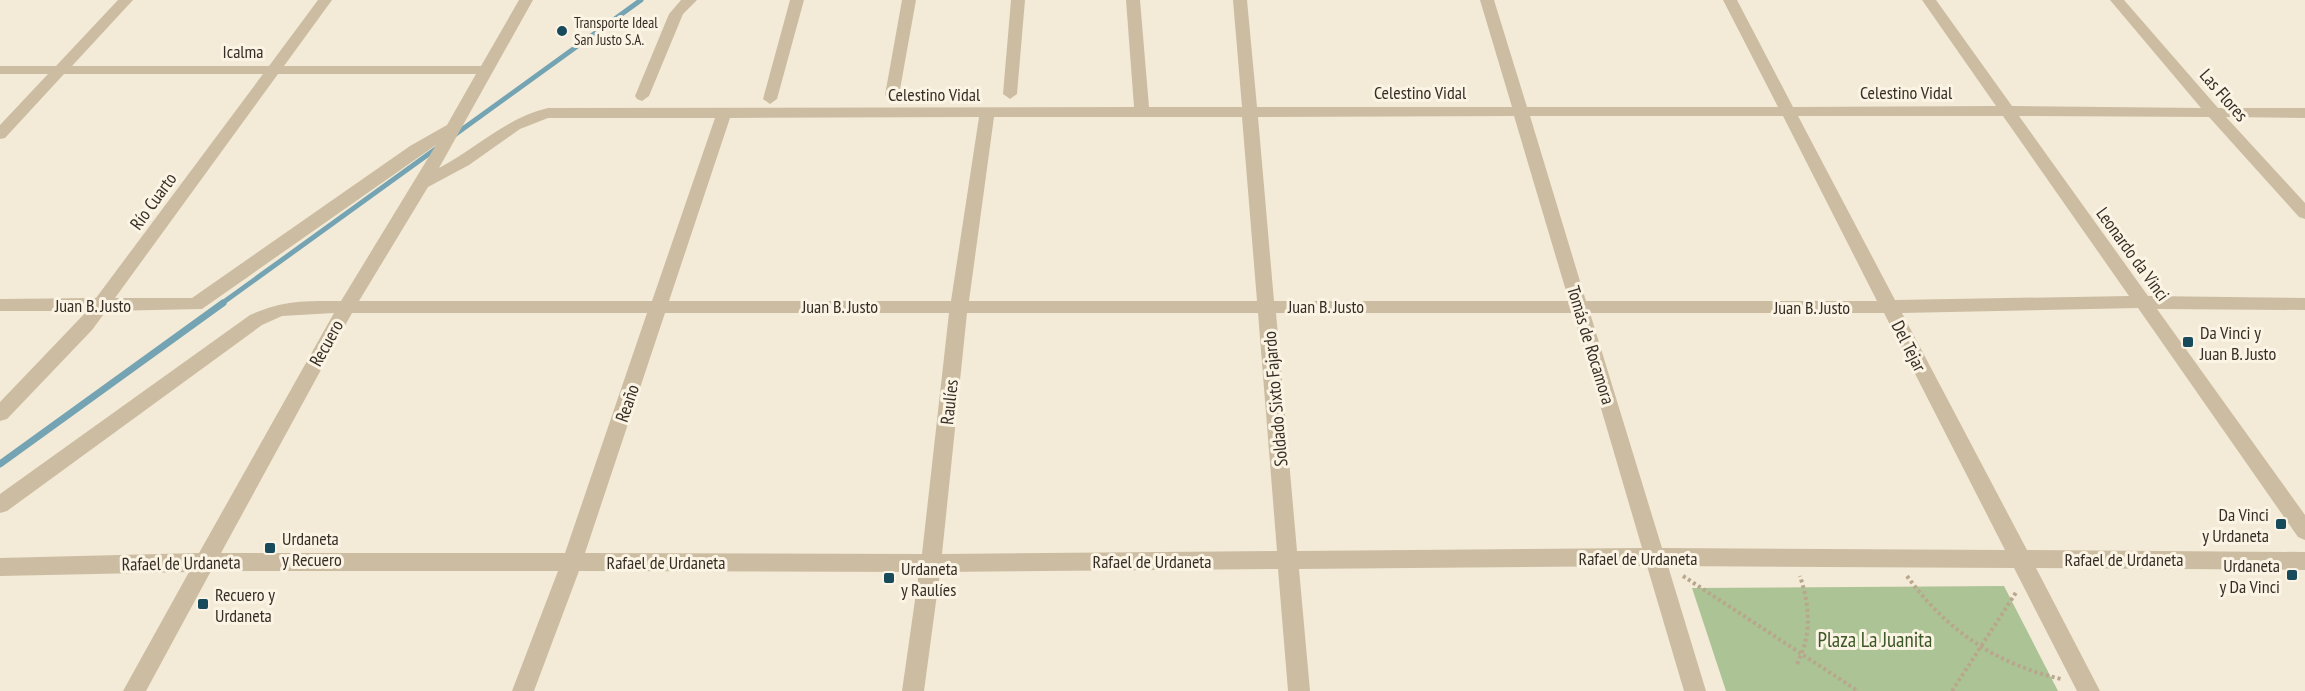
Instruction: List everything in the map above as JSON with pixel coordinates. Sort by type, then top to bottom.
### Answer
[{"type":"street","points":[[0,134],[126,0]]},
{"type":"street","name":"Río Cuarto","points":[[0,414],[86,325],[325,0]]},
{"type":"street","name":"Recuero","points":[[134,691],[346,306],[422,183],[526,0]]},
{"type":"street","points":[[642,96],[676,15],[690,0]]},
{"type":"street","points":[[770,99],[797,0]]},
{"type":"street","points":[[892,95],[909,0]]},
{"type":"street","points":[[1010,94],[1018,0]]},
{"type":"street","points":[[1133,0],[1142,111]]},
{"type":"street","name":"Soldado Sixto Fajardo","points":[[1240,0],[1299,691]]},
{"type":"street","name":"Tomás de Rocamora","points":[[1487,0],[1695,691]]},
{"type":"street","name":"Del Tejar","points":[[1730,0],[2087,687]]},
{"type":"street","name":"Leonardo da Vinci","points":[[1929,0],[2305,531]]},
{"type":"street","name":"Las Flores","points":[[2117,0],[2214,113],[2305,213]]},
{"type":"street","name":"Icalma","points":[[0,70],[487,70]]},
{"type":"street","name":"Celestino Vidal","points":[[422,183],[462,161],[534,115],[1142,111],[2305,113]]},
{"type":"street","name":"Reaño","points":[[523,691],[572,562],[660,308],[724,112]]},
{"type":"street","name":"Raulíes","points":[[913,691],[931,562],[959,306],[987,113]]},
{"type":"street","name":"Juan B. Justo","points":[[0,305],[186,306],[202,301],[416,150],[453,128]]},
{"type":"street","name":"Juan B. Justo","points":[[0,505],[256,320],[279,310],[346,306],[1889,307],[2143,302],[2305,304]]},
{"type":"street","name":"Rafael de Urdaneta","points":[[0,567],[205,562],[931,562],[1655,558],[1896,558],[2024,566],[2305,561]]},
{"type":"path","points":[[1655,558],[1858,691]]},
{"type":"path","points":[[1791,558],[1809,604],[1810,622],[1803,655],[1797,664]]},
{"type":"path","points":[[1896,558],[1929,604],[1980,648],[2011,664],[2043,676],[2087,687]]},
{"type":"path","points":[[1952,691],[1980,648],[2024,566]]},
{"type":"green space","name":"Plaza La Juanita","points":[[2004,586],[2058,691],[1726,691],[1692,588]]},
{"type":"waterway","points":[[453,136],[641,0]]},
{"type":"waterway","points":[[221,304],[437,148]]},
{"type":"waterway","points":[[0,464],[223,303]]},
{"type":"place","name":"Transporte Ideal San Justo S.A.","points":[[562,31]]},
{"type":"place","name":"Da Vinci y Juan B. Justo","points":[[2188,342]]},
{"type":"place","name":"Da Vinci y Urdaneta","points":[[2281,524]]},
{"type":"place","name":"Urdaneta y Recuero","points":[[270,548]]},
{"type":"place","name":"Urdaneta y Da Vinci","points":[[2292,575]]},
{"type":"place","name":"Urdaneta y Raulíes","points":[[889,578]]},
{"type":"place","name":"Recuero y Urdaneta","points":[[203,604]]}]
